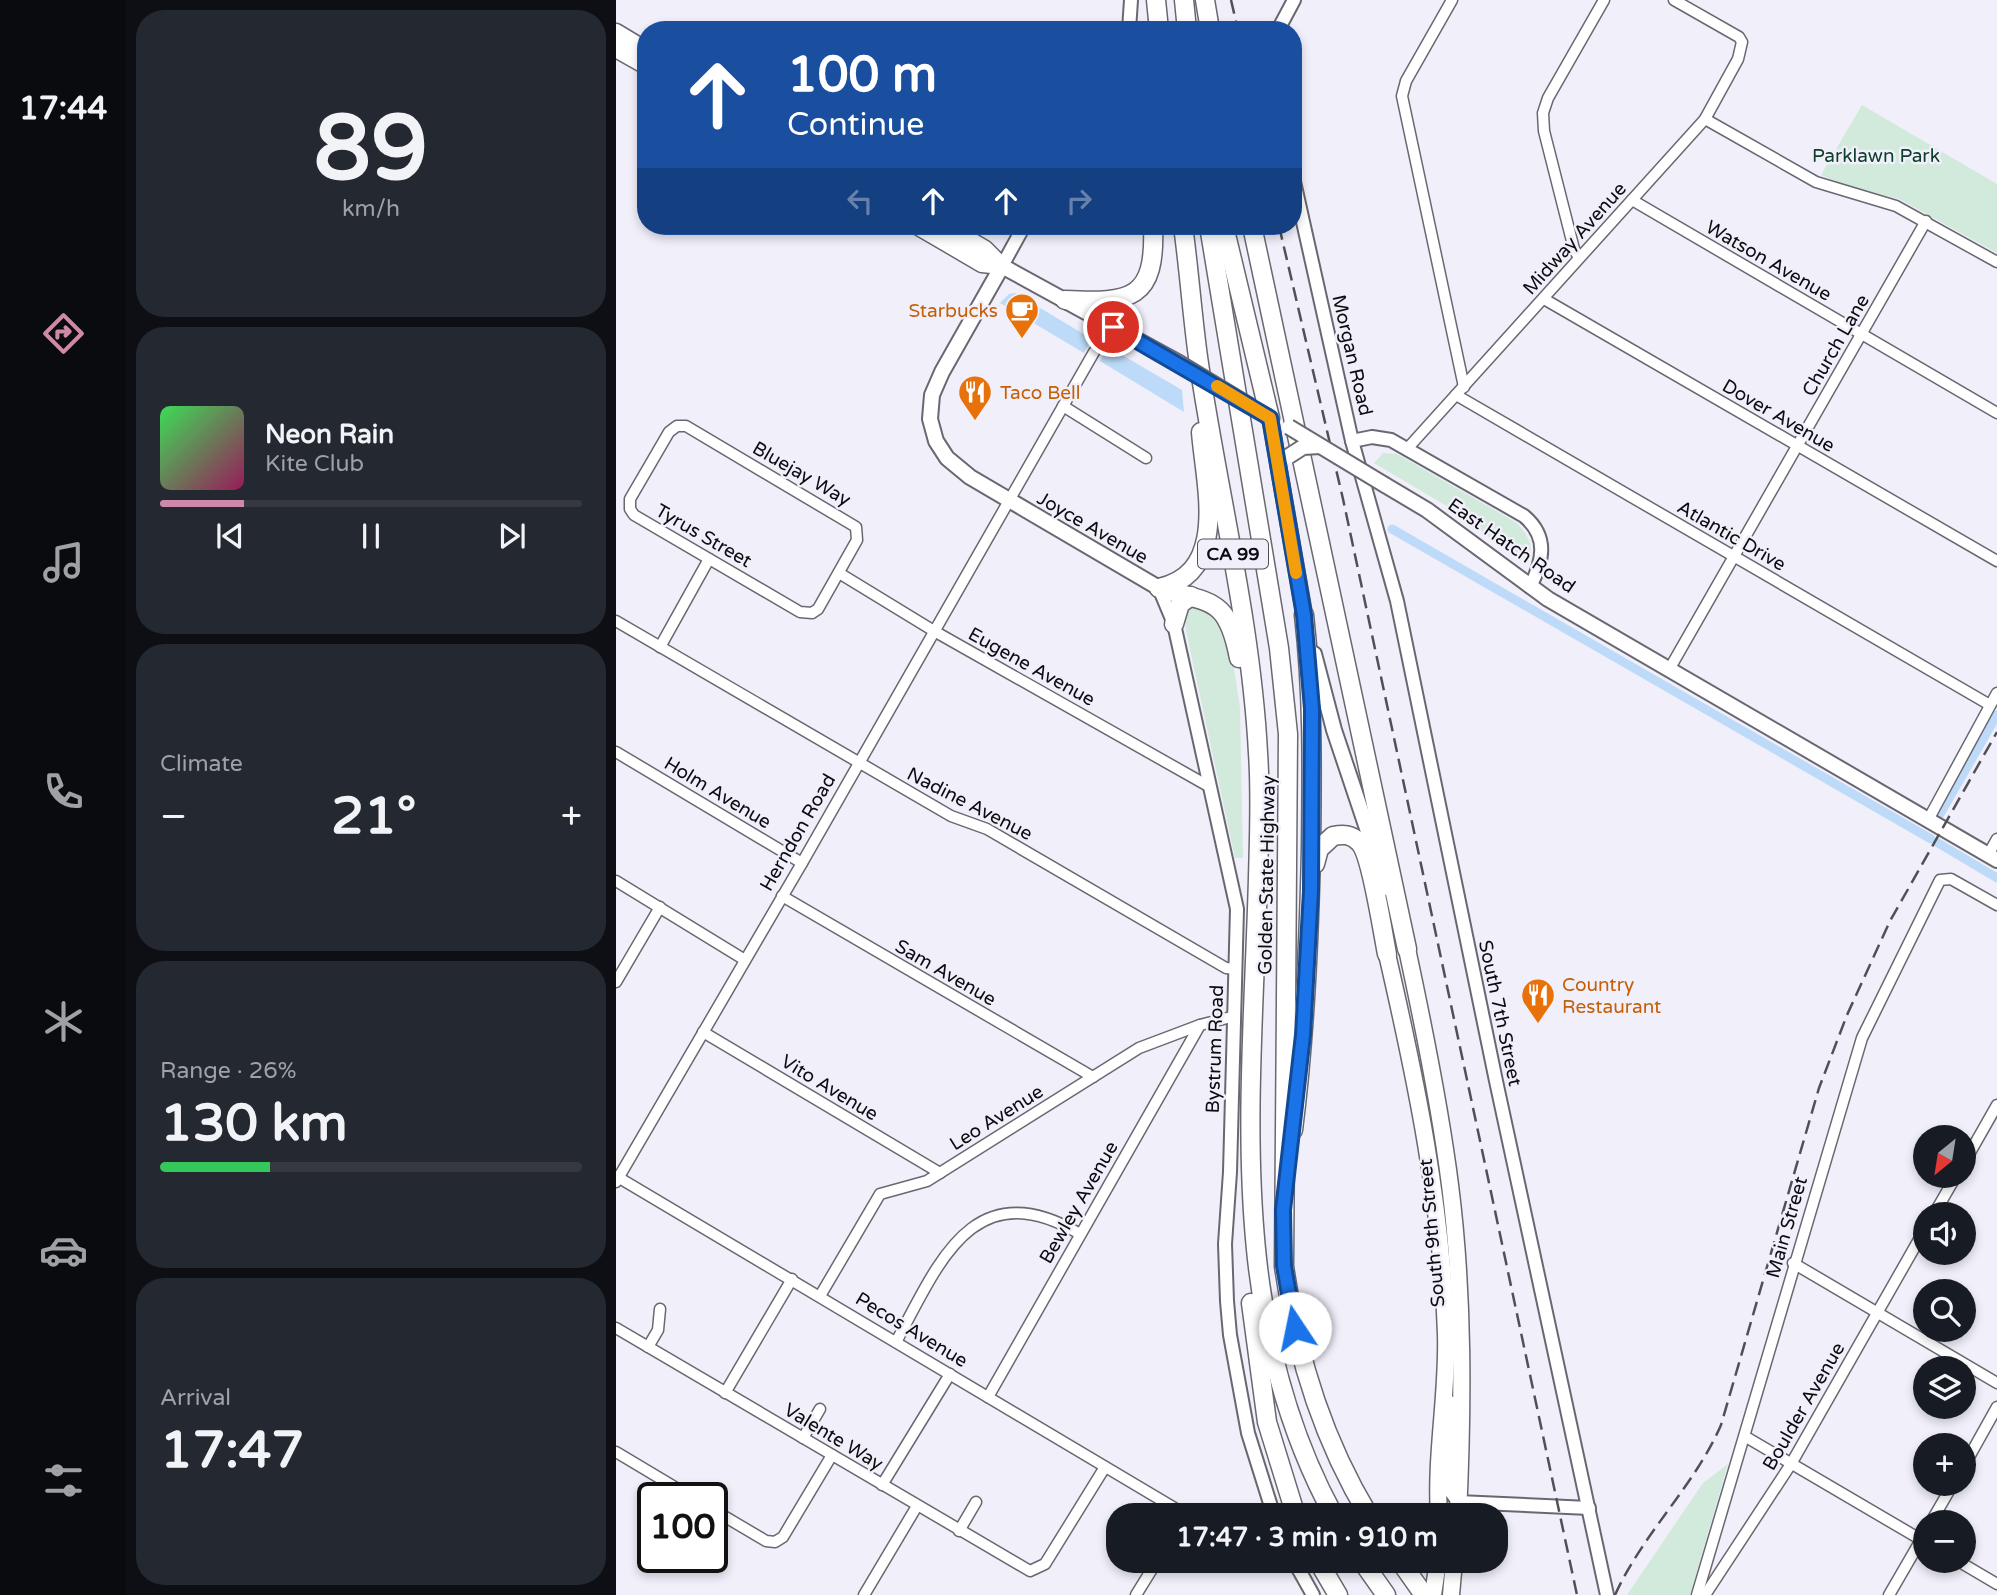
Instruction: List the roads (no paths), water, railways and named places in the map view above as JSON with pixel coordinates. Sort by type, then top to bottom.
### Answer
[{"type":"highway","points":[[1153,21],[1154,0]]},
{"type":"highway","points":[[1154,0],[1158,21]]},
{"type":"highway","points":[[1184,0],[1186,21]]},
{"type":"highway","points":[[1205,0],[1208,21]]},
{"type":"highway","points":[[1065,300],[1110,302],[1121,300],[1141,287],[1152,265],[1153,235]]},
{"type":"highway","name":"Golden State Highway","points":[[1185,235],[1198,355],[1246,629],[1259,754],[1250,1184],[1258,1286],[1277,1373],[1308,1465],[1327,1503]]},
{"type":"highway","name":"Golden State Highway","points":[[1210,235],[1279,648],[1288,734],[1290,840],[1283,1210],[1287,1289],[1308,1378],[1332,1442],[1362,1503]]},
{"type":"highway","points":[[1226,235],[1270,418]]},
{"type":"highway","points":[[1254,235],[1408,949]]},
{"type":"highway","points":[[1159,588],[1175,584],[1187,577],[1200,559],[1207,542],[1198,355]]},
{"type":"highway","points":[[1159,588],[1216,606],[1232,627],[1259,754]]},
{"type":"highway","points":[[1174,624],[1180,604],[1191,596]]},
{"type":"highway","points":[[1283,1210],[1303,1035],[1311,891],[1313,748],[1311,673],[1304,615]]},
{"type":"highway","points":[[1311,891],[1316,859],[1325,840],[1339,834],[1349,835],[1360,842],[1368,864],[1387,954]]},
{"type":"highway","points":[[1250,1184],[1246,1264],[1257,1367],[1274,1451],[1292,1503]]},
{"type":"highway","points":[[1325,1573],[1338,1595]]},
{"type":"highway","points":[[1370,1573],[1386,1595]]},
{"type":"highway","points":[[1409,1573],[1424,1595]]},
{"type":"main road","points":[[616,32],[637,45]]},
{"type":"main road","points":[[616,49],[637,61]]},
{"type":"main road","name":"East Hatch Road","points":[[932,235],[982,264],[1002,266]]},
{"type":"main road","name":"East Hatch Road","points":[[961,235],[985,249],[1002,266],[1179,363],[1427,510],[1530,587],[1993,858]]},
{"type":"main road","points":[[1002,266],[942,372],[932,396],[930,419],[936,441],[947,458],[970,477],[1008,499]]},
{"type":"main road","points":[[1270,418],[1304,615],[1334,730],[1408,949]]},
{"type":"main road","points":[[1280,482],[1289,456],[1303,447],[1321,446]]},
{"type":"main road","name":"Joyce Avenue","points":[[1008,499],[1159,588]]},
{"type":"main road","name":"South 9th Street","points":[[1408,949],[1441,1126],[1448,1243],[1461,1355],[1458,1503]]},
{"type":"main road","name":"South 9th Street","points":[[1387,954],[1448,1243],[1447,1360],[1440,1503]]},
{"type":"main road","points":[[1433,1595],[1436,1573]]},
{"type":"main road","points":[[1451,1595],[1453,1573]]},
{"type":"street","points":[[1130,21],[1131,0]]},
{"type":"street","points":[[1283,21],[1294,0]]},
{"type":"street","points":[[1452,0],[1406,81],[1402,96],[1464,387]]},
{"type":"street","points":[[1579,258],[1574,249],[1544,131],[1543,113],[1548,98],[1604,0]]},
{"type":"street","name":"Midway Avenue","points":[[1407,449],[1705,119],[1738,59],[1742,46],[1739,37],[1674,0]]},
{"type":"street","points":[[1705,119],[1816,182],[1896,206],[1997,262]]},
{"type":"street","name":"Watson Avenue","points":[[1632,200],[1997,413]]},
{"type":"street","name":"Morgan Road","points":[[1302,217],[1352,441],[1381,438],[1407,449],[1532,523],[1543,548],[1541,564],[1530,587]]},
{"type":"street","name":"Church Lane","points":[[1670,668],[1926,221]]},
{"type":"street","points":[[1002,266],[1019,235]]},
{"type":"street","name":"Dover Avenue","points":[[1544,299],[1997,561]]},
{"type":"street","name":"Herndon Road","points":[[617,1178],[802,863],[1094,352]]},
{"type":"street","name":"Atlantic Drive","points":[[1456,395],[1990,705]]},
{"type":"street","points":[[1063,406],[1146,458]]},
{"type":"street","name":"Bluejay Way","points":[[677,426],[686,426],[853,523],[858,531],[857,540],[839,573]]},
{"type":"street","name":"Tyrus Street","points":[[677,426],[669,432],[630,499],[630,509],[635,515],[800,612],[812,613],[818,609],[839,573]]},
{"type":"street","name":"South 7th Street","points":[[1352,441],[1397,601],[1499,1095],[1607,1595]]},
{"type":"street","points":[[660,647],[709,559]]},
{"type":"street","name":"Eugene Avenue","points":[[839,573],[934,631],[1210,787]]},
{"type":"street","name":"Bystrum Road","points":[[1159,588],[1174,624],[1234,893],[1235,1016],[1224,1244],[1230,1335],[1248,1433],[1269,1503]]},
{"type":"street","name":"Nadine Avenue","points":[[616,621],[951,816],[987,828],[1226,968],[1236,969]]},
{"type":"street","points":[[1928,820],[1997,693]]},
{"type":"street","name":"Holm Avenue","points":[[616,752],[802,863]]},
{"type":"street","points":[[1993,858],[1997,839]]},
{"type":"street","name":"Main Street","points":[[1697,1595],[1746,1437],[1793,1263],[1861,1038],[1940,880],[1951,879],[1997,905]]},
{"type":"street","points":[[616,881],[745,960]]},
{"type":"street","name":"Sam Avenue","points":[[782,897],[1093,1077]]},
{"type":"street","points":[[616,982],[660,907]]},
{"type":"street","name":"Leo Avenue","points":[[820,1296],[880,1194],[927,1181],[1139,1048],[1200,1025],[1235,1016]]},
{"type":"street","name":"Bewley Avenue","points":[[988,1397],[1200,1025]]},
{"type":"street","name":"Vito Avenue","points":[[703,1032],[940,1173]]},
{"type":"street","points":[[1976,1142],[1997,1105]]},
{"type":"street","name":"Pecos Avenue","points":[[617,1178],[792,1279],[1166,1503]]},
{"type":"street","points":[[896,1342],[942,1256],[971,1228],[995,1217],[1029,1214],[1055,1221],[1080,1234]]},
{"type":"street","name":"Boulder Avenue","points":[[1705,1595],[1791,1464],[1913,1250]]},
{"type":"street","points":[[1793,1263],[1997,1383]]},
{"type":"street","points":[[726,1393],[792,1279]]},
{"type":"street","points":[[648,1347],[658,1330],[660,1309]]},
{"type":"street","name":"Valente Way","points":[[616,1328],[1024,1570],[1036,1571],[1045,1564],[1105,1467]]},
{"type":"street","points":[[1447,1360],[1452,1431],[1451,1492],[1456,1503]]},
{"type":"street","points":[[882,1485],[950,1374]]},
{"type":"street","points":[[1976,1445],[1997,1407]]},
{"type":"street","points":[[803,1438],[820,1409]]},
{"type":"street","points":[[1746,1437],[1913,1532]]},
{"type":"street","points":[[616,1452],[666,1482]]},
{"type":"street","points":[[728,1518],[766,1541],[775,1542],[783,1537],[832,1455]]},
{"type":"street","points":[[959,1531],[976,1502]]},
{"type":"street","points":[[864,1595],[917,1506]]},
{"type":"street","points":[[1508,1509],[1589,1508]]},
{"type":"street","points":[[1889,1595],[1913,1556]]},
{"type":"street","points":[[1976,1572],[1997,1584]]},
{"type":"street","points":[[1137,1595],[1150,1573]]},
{"type":"street","points":[[1301,1573],[1313,1595]]},
{"type":"water","points":[[1015,293],[1092,339],[1084,353],[1000,303],[1009,294]]},
{"type":"water","points":[[1110,348],[1182,390],[1184,412],[1100,361],[1106,349]]},
{"type":"waterway","points":[[1392,529],[1931,839]]},
{"type":"waterway","points":[[1940,814],[1997,715]]},
{"type":"waterway","points":[[1938,843],[1997,878]]},
{"type":"railway","points":[[1231,0],[1236,21]]},
{"type":"railway","points":[[1281,235],[1343,499],[1577,1595]]},
{"type":"railway","points":[[1615,1595],[1626,1572],[1697,1469],[1721,1425],[1819,1088],[1847,1015],[1890,921],[1997,732]]},
{"type":"place","name":"Starbucks","points":[[1022,340]]},
{"type":"place","name":"Taco Bell","points":[[975,422]]},
{"type":"place","name":"Country Restaurant","points":[[1538,1025]]},
{"type":"park label","name":"Parklawn Park","points":[[1876,155]]}]
